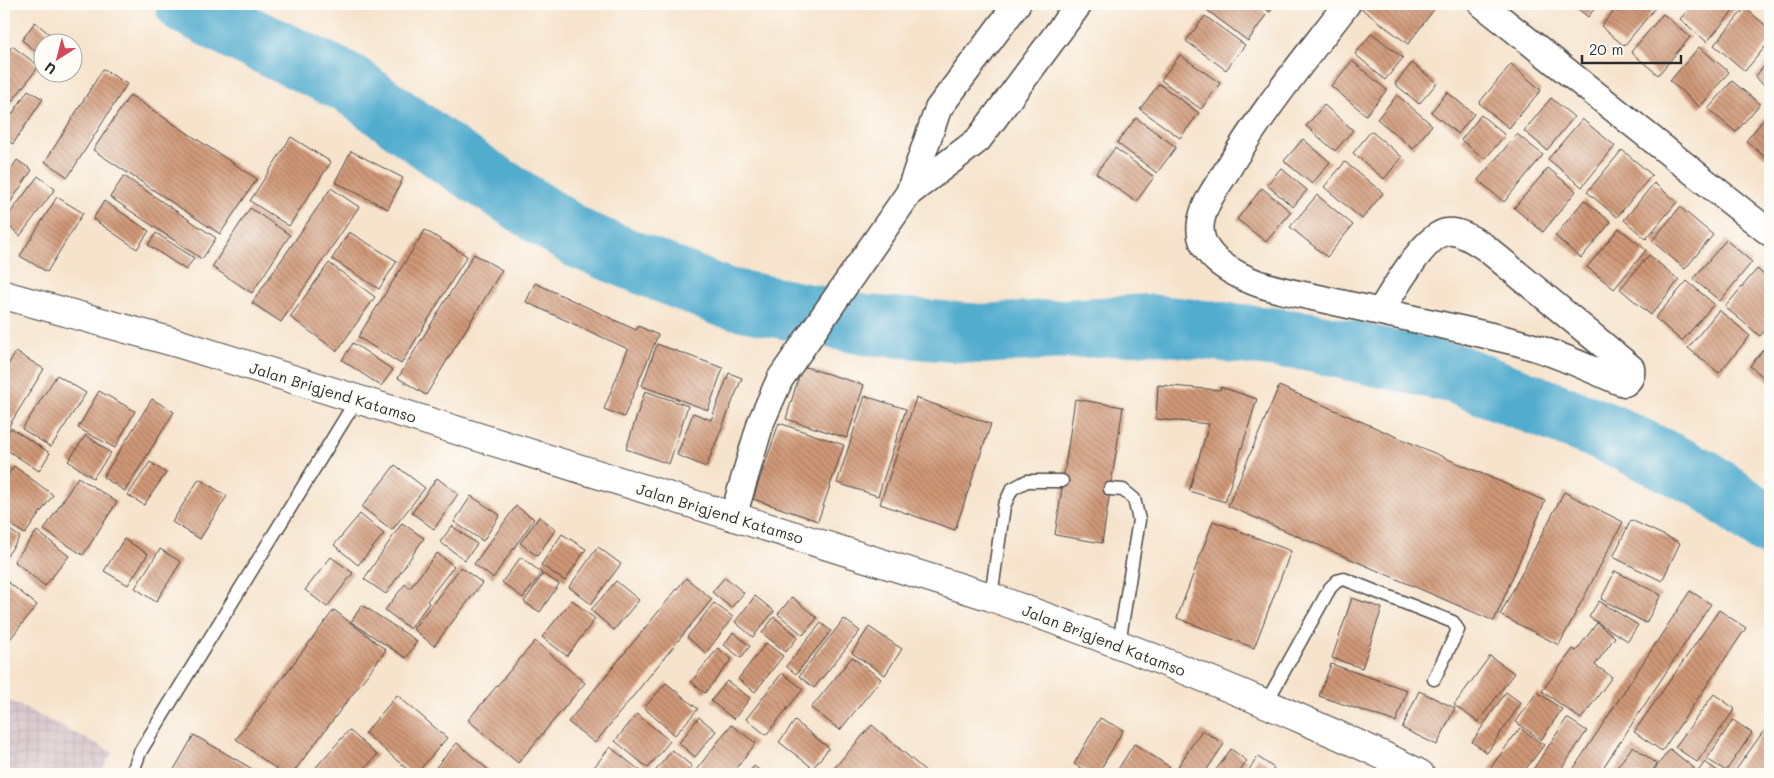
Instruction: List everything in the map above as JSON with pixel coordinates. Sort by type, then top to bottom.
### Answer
[{"type":"street","points":[[733,517],[760,422],[780,379],[909,193],[938,109],[1017,4]]},
{"type":"street","points":[[909,193],[978,140],[1080,4]]},
{"type":"street","points":[[1348,4],[1272,101],[1248,135],[1210,198],[1201,222],[1200,231],[1201,240],[1206,248],[1219,262],[1248,279],[1276,289],[1380,312],[1518,342],[1566,358],[1625,383],[1632,375],[1630,368],[1486,248],[1467,237],[1453,232],[1447,232],[1434,237],[1423,248],[1380,312]]},
{"type":"street","points":[[1482,4],[1770,232]]},
{"type":"street","name":"Jalan Brigjend Katamso","points":[[4,295],[177,343],[991,597],[1119,643],[1266,703],[1420,774]]},
{"type":"lane","points":[[132,774],[140,752],[357,399]]},
{"type":"lane","points":[[991,597],[1004,506],[1012,489],[1027,481],[1062,481]]},
{"type":"lane","points":[[1110,489],[1123,490],[1134,499],[1139,520],[1119,643]]},
{"type":"lane","points":[[1266,703],[1330,588],[1339,580],[1344,579],[1453,622],[1458,630],[1434,679]]},
{"type":"shaded area","points":[[4,698],[113,752],[99,774],[4,774]]},
{"type":"building","points":[[1213,4],[1251,4],[1266,15],[1248,41],[1208,11]]},
{"type":"building","points":[[1259,4],[1275,4],[1270,12]]},
{"type":"building","points":[[1361,4],[1438,4],[1408,44],[1359,7]]},
{"type":"building","points":[[1572,4],[1598,4],[1588,17]]},
{"type":"building","points":[[1620,4],[1651,4],[1655,8],[1624,46],[1601,26]]},
{"type":"building","points":[[1693,4],[1739,4],[1707,42],[1680,19]]},
{"type":"building","points":[[1745,8],[1770,29],[1770,41],[1745,71],[1714,45]]},
{"type":"building","points":[[1663,14],[1690,37],[1658,75],[1631,52]]},
{"type":"building","points":[[1205,16],[1245,45],[1226,70],[1186,41]]},
{"type":"building","points":[[35,22],[47,32],[32,32],[32,48],[22,40]]},
{"type":"building","points":[[1372,33],[1403,58],[1385,80],[1355,54]]},
{"type":"building","points":[[12,46],[32,61],[32,75],[4,112],[4,57]]},
{"type":"building","points":[[1699,47],[1729,72],[1700,107],[1670,81]]},
{"type":"building","points":[[1180,55],[1220,83],[1201,109],[1161,80]]},
{"type":"building","points":[[1770,59],[1770,90],[1755,77]]},
{"type":"building","points":[[1352,61],[1387,90],[1366,115],[1331,86]]},
{"type":"building","points":[[1412,63],[1437,83],[1419,104],[1395,84]]},
{"type":"building","points":[[1511,64],[1541,90],[1509,128],[1479,103]]},
{"type":"building","points":[[103,69],[127,84],[68,177],[45,162]]},
{"type":"building","points":[[1732,81],[1760,104],[1736,132],[1708,109]]},
{"type":"building","points":[[1159,84],[1199,113],[1180,138],[1140,109]]},
{"type":"building","points":[[28,90],[43,99],[13,144],[4,138],[4,127]]},
{"type":"building","points":[[1447,92],[1474,114],[1458,134],[1431,112]]},
{"type":"building","points":[[130,95],[257,179],[220,234],[93,150]]},
{"type":"building","points":[[1397,95],[1432,125],[1413,149],[1377,119]]},
{"type":"building","points":[[1551,98],[1574,117],[1547,150],[1524,131]]},
{"type":"building","points":[[1324,105],[1353,130],[1335,151],[1306,126]]},
{"type":"building","points":[[1770,112],[1770,161],[1746,141]]},
{"type":"building","points":[[1481,115],[1505,135],[1485,159],[1461,140]]},
{"type":"building","points":[[1136,118],[1176,147],[1157,173],[1117,143]]},
{"type":"building","points":[[1582,119],[1615,146],[1582,187],[1548,159]]},
{"type":"building","points":[[1371,131],[1402,157],[1384,179],[1353,153]]},
{"type":"building","points":[[1517,134],[1543,155],[1504,202],[1478,180]]},
{"type":"building","points":[[291,137],[331,162],[289,226],[250,201]]},
{"type":"building","points":[[1303,139],[1330,162],[1312,184],[1284,161]]},
{"type":"building","points":[[4,145],[10,149],[4,159]]},
{"type":"building","points":[[1115,148],[1154,177],[1136,202],[1096,173]]},
{"type":"building","points":[[1622,150],[1652,175],[1617,217],[1587,192]]},
{"type":"building","points":[[351,151],[403,178],[388,209],[335,182]]},
{"type":"building","points":[[17,160],[32,170],[4,212],[4,180]]},
{"type":"building","points":[[1345,162],[1383,193],[1362,219],[1324,187]]},
{"type":"building","points":[[1281,168],[1307,190],[1293,207],[1267,185]]},
{"type":"building","points":[[1548,168],[1576,191],[1543,232],[1514,208]]},
{"type":"building","points":[[38,176],[55,189],[20,236],[4,221]]},
{"type":"building","points":[[124,176],[216,238],[202,259],[110,197]]},
{"type":"building","points":[[1654,183],[1677,202],[1646,239],[1624,220]]},
{"type":"building","points":[[331,188],[359,207],[281,322],[252,303]]},
{"type":"building","points":[[1262,188],[1291,212],[1266,242],[1237,219]]},
{"type":"building","points":[[1317,195],[1353,225],[1327,257],[1290,227]]},
{"type":"building","points":[[57,197],[83,213],[47,272],[20,256]]},
{"type":"building","points":[[1584,200],[1611,222],[1581,258],[1555,236]]},
{"type":"building","points":[[104,201],[149,231],[137,249],[93,219]]},
{"type":"building","points":[[1680,207],[1713,235],[1685,269],[1652,241]]},
{"type":"building","points":[[250,208],[290,235],[252,293],[212,267]]},
{"type":"building","points":[[1619,228],[1646,250],[1614,289],[1587,267]]},
{"type":"building","points":[[425,230],[467,256],[401,364],[358,337]]},
{"type":"building","points":[[349,232],[397,261],[379,289],[332,259]]},
{"type":"building","points":[[156,233],[194,258],[186,270],[148,245]]},
{"type":"building","points":[[1726,240],[1752,262],[1720,301],[1693,279]]},
{"type":"building","points":[[474,254],[502,270],[426,395],[398,378]]},
{"type":"building","points":[[1649,255],[1679,280],[1651,315],[1620,289]]},
{"type":"building","points":[[329,263],[375,297],[337,351],[290,317]]},
{"type":"building","points":[[1757,269],[1770,280],[1770,325],[1760,336],[1725,307]]},
{"type":"building","points":[[1687,281],[1714,304],[1682,341],[1655,318]]},
{"type":"building","points":[[535,283],[636,330],[638,326],[658,335],[624,417],[604,409],[628,349],[526,302]]},
{"type":"building","points":[[1719,310],[1750,336],[1719,373],[1688,348]]},
{"type":"building","points":[[1770,341],[1770,383],[1750,366]]},
{"type":"building","points":[[353,343],[393,370],[381,386],[342,360]]},
{"type":"building","points":[[657,344],[723,368],[708,410],[642,386]]},
{"type":"building","points":[[16,352],[44,369],[4,434],[4,371]]},
{"type":"building","points":[[802,366],[864,385],[847,438],[786,419]]},
{"type":"building","points":[[729,373],[742,378],[706,467],[677,455],[693,413],[711,420]]},
{"type":"building","points":[[57,375],[86,393],[51,447],[22,429]]},
{"type":"building","points":[[1158,385],[1220,390],[1221,387],[1257,399],[1225,502],[1189,491],[1209,424],[1156,419]]},
{"type":"building","points":[[1279,386],[1545,501],[1494,621],[1228,506]]},
{"type":"building","points":[[99,391],[135,411],[115,448],[78,428]]},
{"type":"building","points":[[645,391],[688,406],[669,464],[626,449]]},
{"type":"building","points":[[865,396],[906,409],[878,496],[837,483]]},
{"type":"building","points":[[916,398],[991,424],[955,530],[880,504]]},
{"type":"building","points":[[152,399],[174,412],[125,491],[103,477]]},
{"type":"building","points":[[1075,399],[1123,407],[1102,543],[1055,535]]},
{"type":"building","points":[[779,423],[844,445],[818,521],[753,499]]},
{"type":"building","points":[[11,428],[50,453],[39,471],[4,448],[4,438]]},
{"type":"building","points":[[86,435],[111,453],[93,478],[68,461]]},
{"type":"building","points":[[150,462],[166,473],[144,505],[128,495]]},
{"type":"building","points":[[395,465],[425,488],[392,530],[362,507]]},
{"type":"building","points":[[14,466],[53,495],[25,534],[4,520],[4,480]]},
{"type":"building","points":[[78,477],[117,502],[83,555],[44,530]]},
{"type":"building","points":[[437,478],[458,494],[434,529],[412,513]]},
{"type":"building","points":[[199,479],[227,496],[200,539],[172,522]]},
{"type":"building","points":[[1564,492],[1623,522],[1559,645],[1500,615]]},
{"type":"building","points":[[471,496],[500,515],[483,541],[454,522]]},
{"type":"building","points":[[516,506],[534,519],[493,578],[474,564]]},
{"type":"building","points":[[360,514],[384,534],[358,565],[334,545]]},
{"type":"building","points":[[539,517],[556,529],[537,556],[520,543]]},
{"type":"building","points":[[1631,520],[1680,543],[1662,581],[1613,557]]},
{"type":"building","points":[[1213,521],[1291,551],[1254,648],[1177,618]]},
{"type":"building","points":[[402,523],[424,538],[386,594],[364,579]]},
{"type":"building","points":[[4,526],[20,537],[4,560]]},
{"type":"building","points":[[452,526],[477,544],[465,560],[440,542]]},
{"type":"building","points":[[37,531],[69,556],[45,586],[14,561]]},
{"type":"building","points":[[562,534],[586,549],[565,581],[541,565]]},
{"type":"building","points":[[124,539],[148,554],[128,585],[104,571]]},
{"type":"building","points":[[598,547],[621,564],[591,604],[569,587]]},
{"type":"building","points":[[160,549],[181,562],[156,602],[135,588]]},
{"type":"building","points":[[437,553],[454,566],[427,601],[429,603],[410,629],[385,610],[405,584],[410,588]]},
{"type":"building","points":[[331,557],[353,573],[327,607],[305,590]]},
{"type":"building","points":[[521,557],[542,573],[523,598],[502,582]]},
{"type":"building","points":[[461,567],[482,583],[434,646],[413,629]]},
{"type":"building","points":[[1615,571],[1661,595],[1646,623],[1601,599]]},
{"type":"building","points":[[543,574],[559,584],[540,612],[524,602]]},
{"type":"building","points":[[725,577],[744,593],[731,608],[712,592]]},
{"type":"building","points":[[686,578],[712,599],[595,743],[568,722]]},
{"type":"building","points":[[4,579],[37,605],[7,643],[4,641]]},
{"type":"building","points":[[616,581],[639,600],[614,630],[591,610]]},
{"type":"building","points":[[1690,591],[1711,604],[1599,774],[1570,774]]},
{"type":"building","points":[[755,596],[774,611],[753,637],[735,622]]},
{"type":"building","points":[[792,597],[817,618],[803,635],[778,614]]},
{"type":"building","points":[[1352,598],[1382,608],[1362,668],[1332,658]]},
{"type":"building","points":[[572,600],[595,619],[567,656],[542,637]]},
{"type":"building","points":[[1599,601],[1638,625],[1628,641],[1589,617]]},
{"type":"building","points":[[714,603],[733,617],[706,653],[687,637]]},
{"type":"building","points":[[362,605],[417,641],[406,658],[351,622]]},
{"type":"building","points":[[334,610],[386,650],[292,774],[283,774],[236,739]]},
{"type":"building","points":[[1719,610],[1746,628],[1662,751],[1634,732]]},
{"type":"building","points":[[774,617],[798,637],[786,652],[762,633]]},
{"type":"building","points":[[844,619],[860,631],[814,688],[799,676]]},
{"type":"building","points":[[821,623],[831,631],[796,674],[786,666]]},
{"type":"building","points":[[1597,623],[1615,637],[1595,665],[1612,677],[1581,719],[1542,691],[1573,649],[1576,651]]},
{"type":"building","points":[[869,627],[902,649],[885,675],[852,653]]},
{"type":"building","points":[[733,632],[750,646],[741,658],[724,645]]},
{"type":"building","points":[[535,641],[585,683],[518,763],[468,720]]},
{"type":"building","points":[[766,643],[783,656],[755,692],[738,679]]},
{"type":"building","points":[[718,648],[732,659],[705,693],[691,682]]},
{"type":"building","points":[[1490,656],[1514,673],[1478,722],[1454,705]]},
{"type":"building","points":[[852,657],[881,679],[840,730],[811,708]]},
{"type":"building","points":[[1331,664],[1407,690],[1396,722],[1319,696]]},
{"type":"building","points":[[782,673],[803,689],[766,735],[746,719]]},
{"type":"building","points":[[727,681],[750,698],[734,719],[711,701]]},
{"type":"building","points":[[666,683],[698,709],[675,735],[644,708]]},
{"type":"building","points":[[1419,691],[1455,708],[1437,745],[1402,728]]},
{"type":"building","points":[[1506,692],[1521,703],[1487,753],[1472,742]]},
{"type":"building","points":[[1537,692],[1562,709],[1541,740],[1516,722]]},
{"type":"building","points":[[1714,694],[1735,709],[1697,762],[1675,747]]},
{"type":"building","points":[[397,695],[447,738],[416,774],[413,774],[365,733]]},
{"type":"building","points":[[637,714],[670,741],[648,768],[615,741]]},
{"type":"building","points":[[699,717],[716,731],[695,757],[679,743]]},
{"type":"building","points":[[1100,718],[1123,730],[1098,774],[1092,774],[1074,764]]},
{"type":"building","points":[[1567,718],[1587,731],[1558,774],[1530,774]]},
{"type":"building","points":[[1733,720],[1752,733],[1726,771],[1707,759]]},
{"type":"building","points":[[795,721],[829,748],[813,768],[779,742]]},
{"type":"building","points":[[1770,722],[1770,774],[1733,774]]},
{"type":"building","points":[[731,725],[756,743],[732,774],[693,774]]},
{"type":"building","points":[[872,725],[929,774],[829,774]]},
{"type":"building","points":[[1520,728],[1544,745],[1522,774],[1486,774]]},
{"type":"building","points":[[349,730],[377,755],[360,774],[310,774]]},
{"type":"building","points":[[1202,730],[1224,744],[1204,774],[1173,774]]},
{"type":"building","points":[[194,735],[261,774],[172,773]]},
{"type":"building","points":[[457,743],[493,774],[430,774]]},
{"type":"building","points":[[1134,744],[1170,767],[1166,774],[1115,774]]},
{"type":"building","points":[[1633,746],[1657,764],[1649,774],[1612,774]]},
{"type":"building","points":[[610,747],[642,772],[640,774],[595,774],[591,771]]},
{"type":"building","points":[[1231,749],[1247,761],[1238,774],[1213,774]]},
{"type":"building","points":[[1670,749],[1694,768],[1690,774],[1651,774]]},
{"type":"building","points":[[672,750],[692,766],[686,774],[653,774]]},
{"type":"building","points":[[1258,757],[1274,768],[1270,774],[1246,774]]},
{"type":"building","points":[[1705,762],[1722,774],[1696,774]]},
{"type":"building","points":[[754,766],[764,774],[748,774]]},
{"type":"waterway","points":[[185,4],[241,33],[350,84],[453,158],[579,239],[723,297],[865,325],[981,334],[1150,324],[1306,341],[1456,374],[1610,434],[1704,479],[1770,527]]}]
